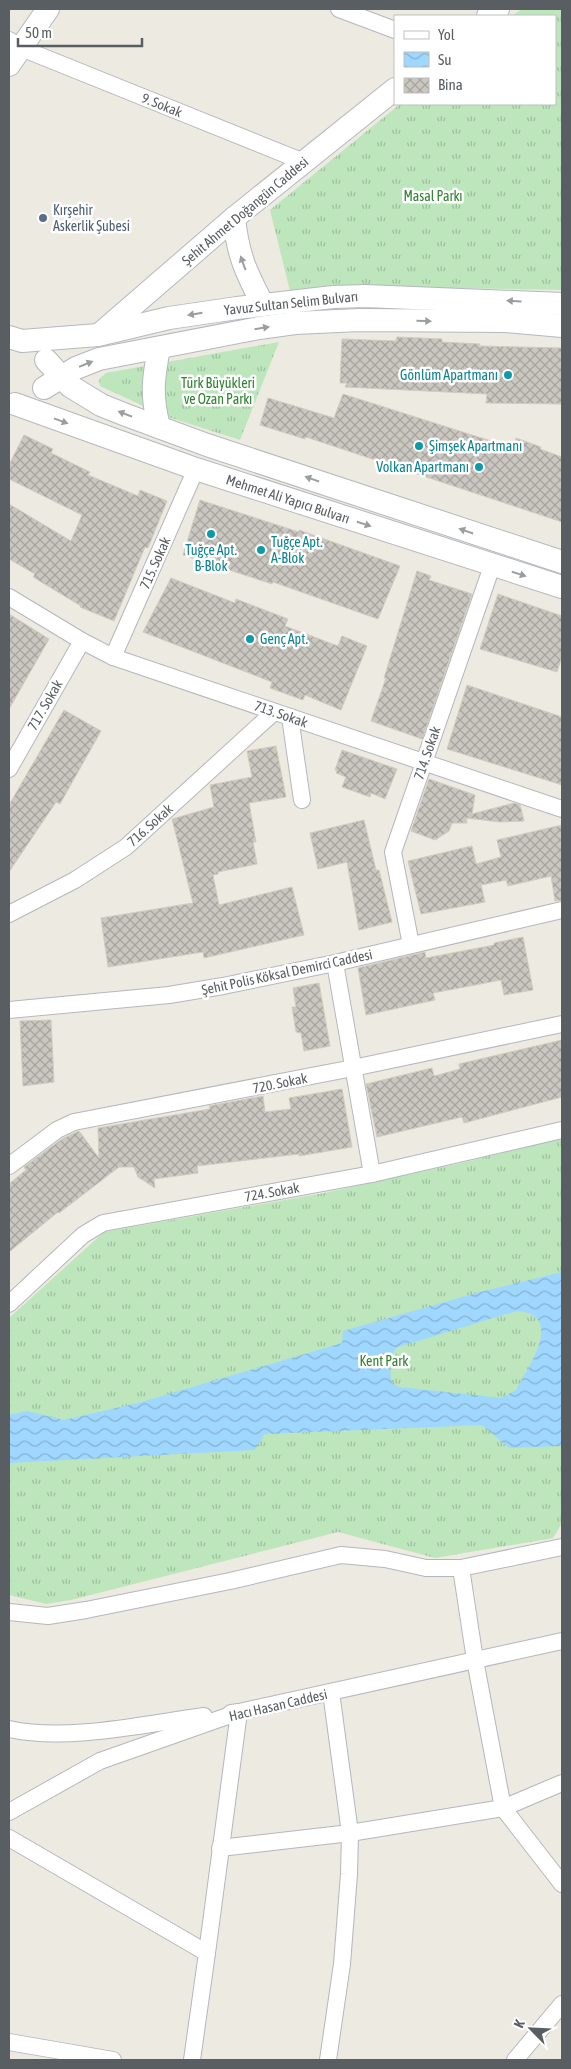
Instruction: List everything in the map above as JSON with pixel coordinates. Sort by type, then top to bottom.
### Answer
[{"type":"main road","points":[[13,51],[48,9]]},
{"type":"main road","name":"Şehit Ahmet Doğangün Caddesi","points":[[98,335],[234,218],[394,90]]},
{"type":"main road","points":[[234,218],[237,245],[244,267],[263,305]]},
{"type":"main road","name":"Yavuz Sultan Selim Bulvarı","points":[[13,340],[98,335],[169,318],[263,305],[365,296],[562,304]]},
{"type":"main road","name":"Yavuz Sultan Selim Bulvarı","points":[[12,404],[32,400],[50,375],[99,359],[258,328],[295,323],[360,320],[506,321],[562,326]]},
{"type":"main road","name":"Mehmet Ali Yapıcı Bulvarı","points":[[13,340],[32,345],[40,351],[50,375],[101,405],[226,451],[562,562]]},
{"type":"main road","points":[[159,348],[154,375],[153,402],[160,427]]},
{"type":"main road","name":"Mehmet Ali Yapıcı Bulvarı","points":[[12,404],[196,469],[562,587]]},
{"type":"street","points":[[339,9],[394,30]]},
{"type":"street","name":"9. Sokak","points":[[13,51],[304,162]]},
{"type":"street","name":"715. Sokak","points":[[113,657],[196,469]]},
{"type":"street","name":"714. Sokak","points":[[411,945],[393,852],[492,566]]},
{"type":"street","name":"713. Sokak","points":[[9,597],[82,641],[113,657],[562,809]]},
{"type":"street","name":"717. Sokak","points":[[9,769],[82,641]]},
{"type":"street","points":[[282,714],[302,800]]},
{"type":"street","name":"716. Sokak","points":[[9,914],[75,880],[126,847],[282,714]]},
{"type":"street","name":"Şehit Polis Köksal Demirci Caddesi","points":[[9,1010],[170,995],[335,963],[562,910]]},
{"type":"street","points":[[335,963],[372,1174]]},
{"type":"street","name":"720. Sokak","points":[[9,1166],[57,1130],[74,1122],[354,1068],[562,1024]]},
{"type":"street","name":"724. Sokak","points":[[9,1304],[83,1235],[103,1223],[372,1174],[562,1130]]},
{"type":"street","points":[[9,1612],[48,1616],[86,1610],[230,1581],[341,1554],[385,1559],[426,1568],[461,1568],[562,1547]]},
{"type":"street","points":[[461,1568],[475,1660],[504,1808],[562,1884]]},
{"type":"street","name":"Hacı Hasan Caddesi","points":[[9,1812],[100,1760],[239,1712],[562,1641]]},
{"type":"street","points":[[328,2060],[342,1964],[350,1834],[331,1692]]},
{"type":"street","points":[[9,1729],[30,1734],[92,1732],[239,1712],[192,2060]]},
{"type":"street","points":[[220,1848],[350,1834],[504,1808],[562,1783]]},
{"type":"street","points":[[9,1838],[206,1954]]},
{"type":"street","points":[[515,2060],[562,2004]]},
{"type":"street","points":[[9,2042],[113,2060]]},
{"type":"green space","name":"Masal Parkı","points":[[522,9],[562,9],[562,290],[453,288],[290,291],[270,210],[399,105],[556,105],[556,15],[513,15]]},
{"type":"green space","name":"Türk Büyükleri ve Ozan Parkı","points":[[279,342],[240,440],[165,416],[100,386],[99,379],[106,373]]},
{"type":"green space","name":"Kent Park","points":[[562,1138],[562,1523],[553,1538],[435,1558],[338,1532],[71,1600],[46,1604],[9,1595],[9,1318],[104,1232],[324,1193],[457,1164]]},
{"type":"water","points":[[562,1272],[562,1446],[509,1448],[482,1425],[265,1434],[255,1450],[9,1463],[9,1415],[27,1411],[64,1420],[138,1403],[342,1343],[343,1331],[480,1292]],"holes":[[[517,1311],[532,1315],[539,1322],[541,1332],[535,1356],[516,1390],[501,1398],[399,1387],[392,1383],[391,1359],[398,1347]]]},
{"type":"building","points":[[397,337],[442,339],[442,342],[480,344],[479,346],[562,348],[562,404],[486,403],[487,394],[345,387],[347,383],[340,383],[342,339],[396,341]]},
{"type":"building","points":[[343,394],[513,448],[516,438],[562,457],[562,522],[306,437],[305,439],[260,425],[268,398],[334,418]]},
{"type":"building","points":[[24,435],[53,449],[51,453],[90,472],[88,475],[138,496],[140,490],[167,501],[148,548],[145,547],[114,621],[80,607],[33,577],[35,574],[9,559],[9,504],[71,541],[82,515],[9,479],[9,465]]},
{"type":"building","points":[[200,500],[299,532],[299,530],[400,566],[378,619],[273,582],[272,584],[183,555]]},
{"type":"building","points":[[417,571],[431,576],[429,580],[472,594],[422,739],[371,721],[386,678],[384,678]]},
{"type":"building","points":[[171,578],[235,603],[236,599],[288,619],[285,626],[338,646],[342,636],[367,646],[341,710],[305,695],[303,700],[270,688],[272,682],[143,632]]},
{"type":"building","points":[[498,594],[562,616],[562,656],[557,672],[480,649]]},
{"type":"building","points":[[9,614],[49,639],[9,709]]},
{"type":"building","points":[[467,685],[562,717],[562,785],[447,749]]},
{"type":"building","points":[[64,710],[101,731],[60,804],[56,802],[9,872],[9,805]]},
{"type":"building","points":[[276,746],[286,797],[249,803],[256,842],[253,842],[257,864],[218,872],[218,874],[213,875],[219,905],[292,887],[304,935],[204,958],[203,952],[108,967],[101,918],[193,903],[172,819],[214,807],[210,785],[252,777],[247,751]]},
{"type":"building","points":[[342,750],[397,769],[385,799],[371,793],[370,797],[342,787],[346,777],[336,773],[337,771],[335,770]]},
{"type":"building","points":[[429,779],[475,795],[472,814],[514,803],[520,805],[524,821],[500,822],[466,818],[467,823],[452,823],[449,831],[435,840],[411,831]]},
{"type":"building","points":[[364,820],[376,870],[379,870],[392,922],[359,930],[347,862],[318,869],[310,833]]},
{"type":"building","points":[[562,825],[562,900],[555,901],[551,876],[508,886],[506,880],[481,885],[485,902],[421,914],[408,861],[472,846],[476,864],[501,857],[497,840]]},
{"type":"building","points":[[523,937],[533,990],[504,995],[501,980],[433,993],[435,1000],[366,1015],[358,968],[425,952],[426,958],[494,945],[494,943]]},
{"type":"building","points":[[319,983],[330,1046],[304,1051],[301,1033],[296,1032],[292,1007],[296,1007],[293,988]]},
{"type":"building","points":[[51,1020],[54,1082],[23,1086],[20,1021]]},
{"type":"building","points":[[562,1040],[562,1097],[464,1123],[462,1117],[377,1137],[366,1084],[432,1068],[434,1076],[460,1069],[459,1064]]},
{"type":"building","points":[[342,1089],[352,1147],[299,1156],[299,1154],[197,1166],[198,1173],[154,1179],[155,1188],[138,1177],[134,1167],[119,1167],[58,1212],[9,1252],[9,1184],[26,1170],[24,1167],[62,1139],[79,1131],[99,1158],[98,1128],[210,1109],[209,1106],[263,1096],[265,1112],[291,1109],[289,1098]]},
{"type":"place","name":"Kırşehir Askerlik Şubesi","points":[[43,218]]},
{"type":"place","name":"Gönlüm Apartmanı","points":[[508,375]]},
{"type":"place","name":"Şimşek Apartmanı","points":[[419,446]]},
{"type":"place","name":"Volkan Apartmanı","points":[[479,467]]},
{"type":"place","name":"Tuğçe Apt. B-Blok","points":[[211,534]]},
{"type":"place","name":"Tuğçe Apt. A-Blok","points":[[261,550]]},
{"type":"place","name":"Genç Apt.","points":[[250,639]]}]
